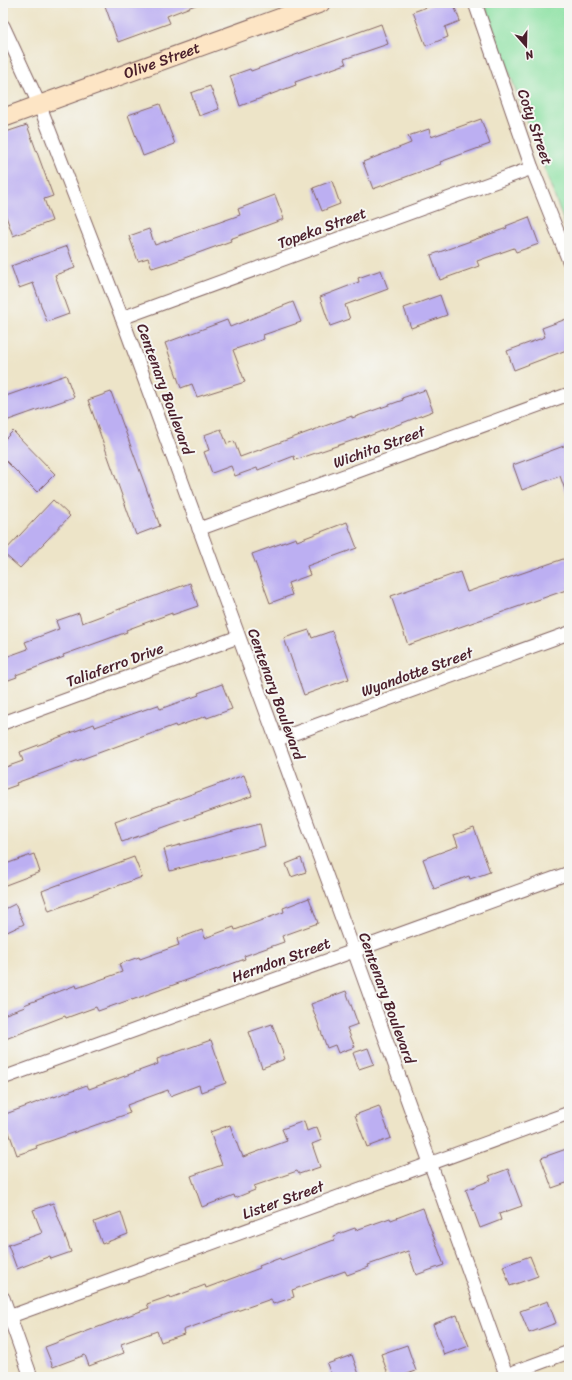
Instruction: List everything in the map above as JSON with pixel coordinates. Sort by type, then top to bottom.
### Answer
[{"type":"street","name":"Olive Street","points":[[3,118],[321,3]]},
{"type":"street","name":"Coty Street","points":[[475,3],[532,168],[569,261]]},
{"type":"street","name":"Centenary Boulevard","points":[[3,26],[39,104],[122,318],[354,951],[505,1376]]},
{"type":"street","name":"Topeka Street","points":[[122,318],[532,168]]},
{"type":"street","name":"Wichita Street","points":[[199,529],[569,394]]},
{"type":"street","name":"Wyandotte Street","points":[[276,740],[569,634]]},
{"type":"street","name":"Taliaferro Drive","points":[[3,722],[238,637]]},
{"type":"street","name":"Herndon Street","points":[[3,1078],[569,873]]},
{"type":"street","name":"Lister Street","points":[[6,1318],[569,1113]]},
{"type":"street","points":[[3,1298],[6,1318],[31,1377]]},
{"type":"street","points":[[505,1376],[569,1352]]},
{"type":"green space","points":[[484,3],[569,3],[569,236]]},
{"type":"building","points":[[104,3],[198,4],[167,16],[170,23],[118,42]]},
{"type":"building","points":[[438,3],[453,3],[460,21],[445,27],[448,37],[426,46],[413,12]]},
{"type":"building","points":[[381,24],[388,44],[344,59],[346,64],[295,82],[296,85],[240,106],[230,76],[250,69],[251,71]]},
{"type":"building","points":[[210,86],[219,109],[199,116],[191,93]]},
{"type":"building","points":[[160,104],[175,144],[143,156],[128,115]]},
{"type":"building","points":[[481,119],[490,144],[373,189],[363,162],[411,143],[408,136],[429,129],[431,137]]},
{"type":"building","points":[[27,125],[53,196],[44,199],[52,221],[13,236],[3,208],[3,133]]},
{"type":"building","points":[[332,181],[340,204],[322,211],[313,188]]},
{"type":"building","points":[[275,195],[284,219],[230,239],[231,241],[168,264],[152,268],[148,258],[138,261],[129,236],[149,229],[155,245],[240,215],[238,209]]},
{"type":"building","points":[[529,217],[539,244],[516,252],[514,248],[477,261],[479,266],[440,280],[431,255],[507,228],[506,226]]},
{"type":"building","points":[[67,246],[75,268],[55,275],[69,314],[47,322],[33,283],[19,288],[11,266]]},
{"type":"building","points":[[381,270],[388,289],[345,305],[350,319],[330,326],[320,297],[359,282],[358,278]]},
{"type":"building","points":[[440,295],[447,315],[411,328],[404,308]]},
{"type":"building","points":[[293,302],[301,322],[263,335],[264,339],[233,350],[245,382],[197,397],[192,384],[181,388],[165,343],[227,320],[230,327]]},
{"type":"building","points":[[569,318],[569,349],[514,370],[507,351],[545,337],[542,328]]},
{"type":"building","points":[[66,375],[74,397],[3,422],[3,397]]},
{"type":"building","points":[[425,390],[433,411],[369,436],[295,460],[294,456],[258,470],[257,468],[235,476],[231,466],[212,473],[204,452],[209,450],[204,435],[221,429],[227,444],[234,441],[240,457],[352,416],[352,418],[403,400],[402,398]]},
{"type":"building","points":[[111,392],[160,526],[136,535],[88,400]]},
{"type":"building","points":[[13,431],[55,474],[37,492],[3,458],[3,441]]},
{"type":"building","points":[[569,444],[569,498],[560,476],[522,490],[513,465]]},
{"type":"building","points":[[53,500],[70,516],[20,568],[3,553]]},
{"type":"building","points":[[347,522],[357,548],[307,566],[310,575],[288,583],[292,595],[270,603],[252,554],[296,538],[297,541]]},
{"type":"building","points":[[569,557],[569,589],[408,645],[391,596],[460,572],[467,592]]},
{"type":"building","points":[[190,583],[198,606],[172,615],[172,613],[126,630],[127,632],[63,655],[64,657],[16,675],[17,677],[3,682],[3,658],[28,649],[25,642],[59,629],[56,621],[79,613],[82,623]]},
{"type":"building","points":[[309,630],[312,638],[332,631],[349,679],[304,695],[284,638]]},
{"type":"building","points":[[222,684],[232,709],[207,718],[206,716],[176,727],[175,725],[16,783],[17,785],[3,790],[3,768],[23,761],[20,752],[94,724],[95,727],[158,705],[160,709],[199,695],[198,693]]},
{"type":"building","points":[[244,775],[252,796],[122,842],[115,822]]},
{"type":"building","points":[[260,824],[265,846],[170,871],[164,849]]},
{"type":"building","points":[[474,828],[490,872],[470,879],[469,876],[434,889],[423,859],[458,846],[454,835]]},
{"type":"building","points":[[34,854],[40,872],[3,886],[3,865]]},
{"type":"building","points":[[134,857],[142,877],[49,911],[42,891]]},
{"type":"building","points":[[301,858],[306,872],[291,877],[286,864]]},
{"type":"building","points":[[309,898],[318,923],[282,936],[284,942],[244,956],[245,959],[132,1000],[98,1011],[96,1007],[66,1018],[65,1016],[3,1040],[3,1015],[25,1007],[24,1005],[76,985],[77,988],[122,972],[119,964],[139,957],[140,959],[179,945],[177,939],[202,930],[205,938],[234,927],[235,930],[284,912],[283,908]]},
{"type":"building","points":[[15,904],[24,924],[3,934],[3,910]]},
{"type":"building","points":[[346,991],[358,1024],[347,1028],[355,1047],[338,1053],[335,1045],[327,1048],[311,1004]]},
{"type":"building","points":[[272,1024],[285,1059],[262,1068],[249,1032]]},
{"type":"building","points":[[211,1040],[226,1083],[201,1092],[199,1085],[170,1096],[168,1090],[127,1105],[130,1113],[36,1146],[37,1148],[17,1155],[3,1115],[87,1085],[89,1089],[158,1064],[157,1059]]},
{"type":"building","points":[[368,1048],[374,1064],[359,1069],[353,1053]]},
{"type":"building","points":[[379,1106],[391,1138],[367,1147],[355,1115]]},
{"type":"building","points":[[304,1121],[307,1131],[317,1127],[322,1140],[312,1144],[320,1167],[299,1174],[297,1171],[254,1186],[255,1190],[235,1198],[234,1195],[202,1207],[191,1176],[222,1165],[210,1132],[230,1125],[243,1157],[287,1141],[282,1129]]},
{"type":"building","points":[[569,1148],[569,1182],[552,1188],[541,1158]]},
{"type":"building","points":[[508,1169],[522,1206],[499,1214],[501,1220],[480,1228],[466,1190],[491,1180],[489,1176]]},
{"type":"building","points":[[53,1203],[71,1252],[51,1259],[50,1256],[17,1269],[8,1245],[42,1233],[33,1210]]},
{"type":"building","points":[[423,1208],[444,1265],[416,1275],[408,1251],[368,1265],[369,1267],[347,1275],[345,1271],[292,1290],[294,1297],[273,1304],[271,1299],[183,1330],[184,1334],[161,1342],[157,1331],[121,1344],[124,1353],[89,1366],[85,1355],[53,1367],[45,1347],[149,1308],[147,1304],[170,1296],[171,1298],[205,1285],[206,1288],[260,1268],[259,1266],[280,1258],[281,1260],[334,1240],[333,1236],[355,1228],[356,1230],[390,1218],[391,1220]]},
{"type":"building","points":[[121,1212],[128,1234],[102,1244],[94,1222]]},
{"type":"building","points":[[530,1256],[538,1276],[510,1286],[503,1266]]},
{"type":"building","points":[[548,1301],[556,1323],[529,1333],[520,1311]]},
{"type":"building","points":[[457,1315],[469,1346],[444,1355],[433,1324]]},
{"type":"building","points":[[407,1345],[416,1371],[399,1377],[389,1377],[381,1354]]},
{"type":"building","points":[[352,1355],[360,1377],[332,1377],[327,1364]]}]
